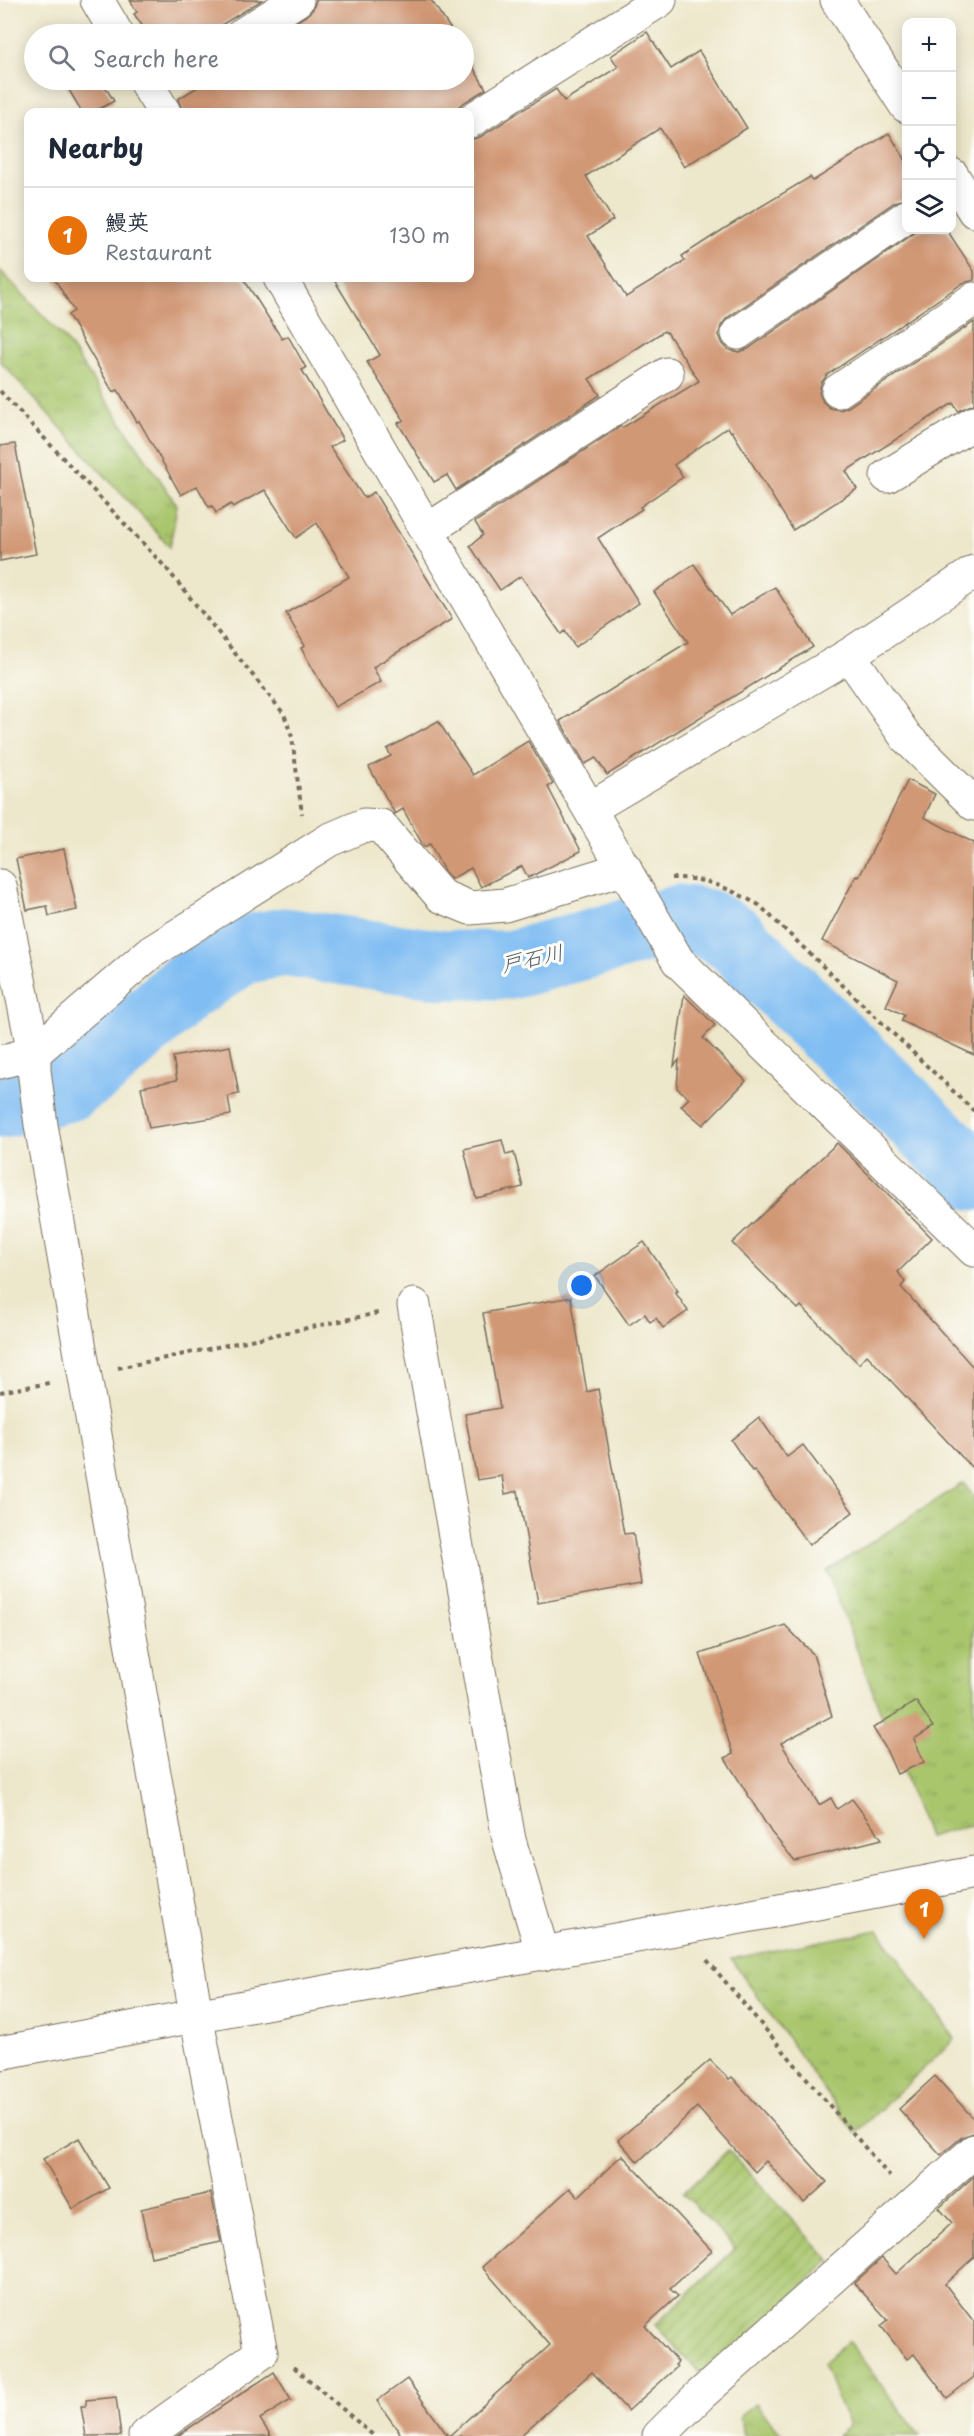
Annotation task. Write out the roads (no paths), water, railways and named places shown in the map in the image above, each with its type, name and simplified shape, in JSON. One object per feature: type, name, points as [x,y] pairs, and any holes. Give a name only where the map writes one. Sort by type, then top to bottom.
[{"type":"street","points":[[97,0],[111,24]]},
{"type":"street","points":[[259,24],[297,0]]},
{"type":"street","points":[[474,118],[660,0]]},
{"type":"street","points":[[837,0],[902,100]]},
{"type":"street","points":[[956,185],[974,211]]},
{"type":"street","points":[[738,333],[902,220]]},
{"type":"street","points":[[282,282],[591,808],[678,961],[974,1250]]},
{"type":"street","points":[[838,391],[974,299]]},
{"type":"street","points":[[428,530],[667,374]]},
{"type":"street","points":[[887,476],[974,423]]},
{"type":"street","points":[[591,808],[849,654],[974,572]]},
{"type":"street","points":[[849,654],[906,737],[974,804]]},
{"type":"street","points":[[0,1062],[34,1061],[150,954],[320,845],[364,825],[381,826],[441,896],[470,908],[505,905],[631,877]]},
{"type":"street","points":[[0,886],[34,1061],[41,1125],[196,2014],[261,2353],[146,2436]]},
{"type":"street","points":[[414,1305],[509,1840],[543,1954]]},
{"type":"street","points":[[0,2053],[196,2014],[543,1954],[974,1873]]},
{"type":"street","points":[[659,2436],[699,2396],[974,2151]]},
{"type":"waterway","name":"戸石川","points":[[0,1104],[68,1087],[100,1065],[182,990],[242,950],[284,942],[443,965],[511,965],[680,919],[705,923],[733,938],[974,1176]]},
{"type":"place","name":"鰻英","points":[[924,1939]]}]
